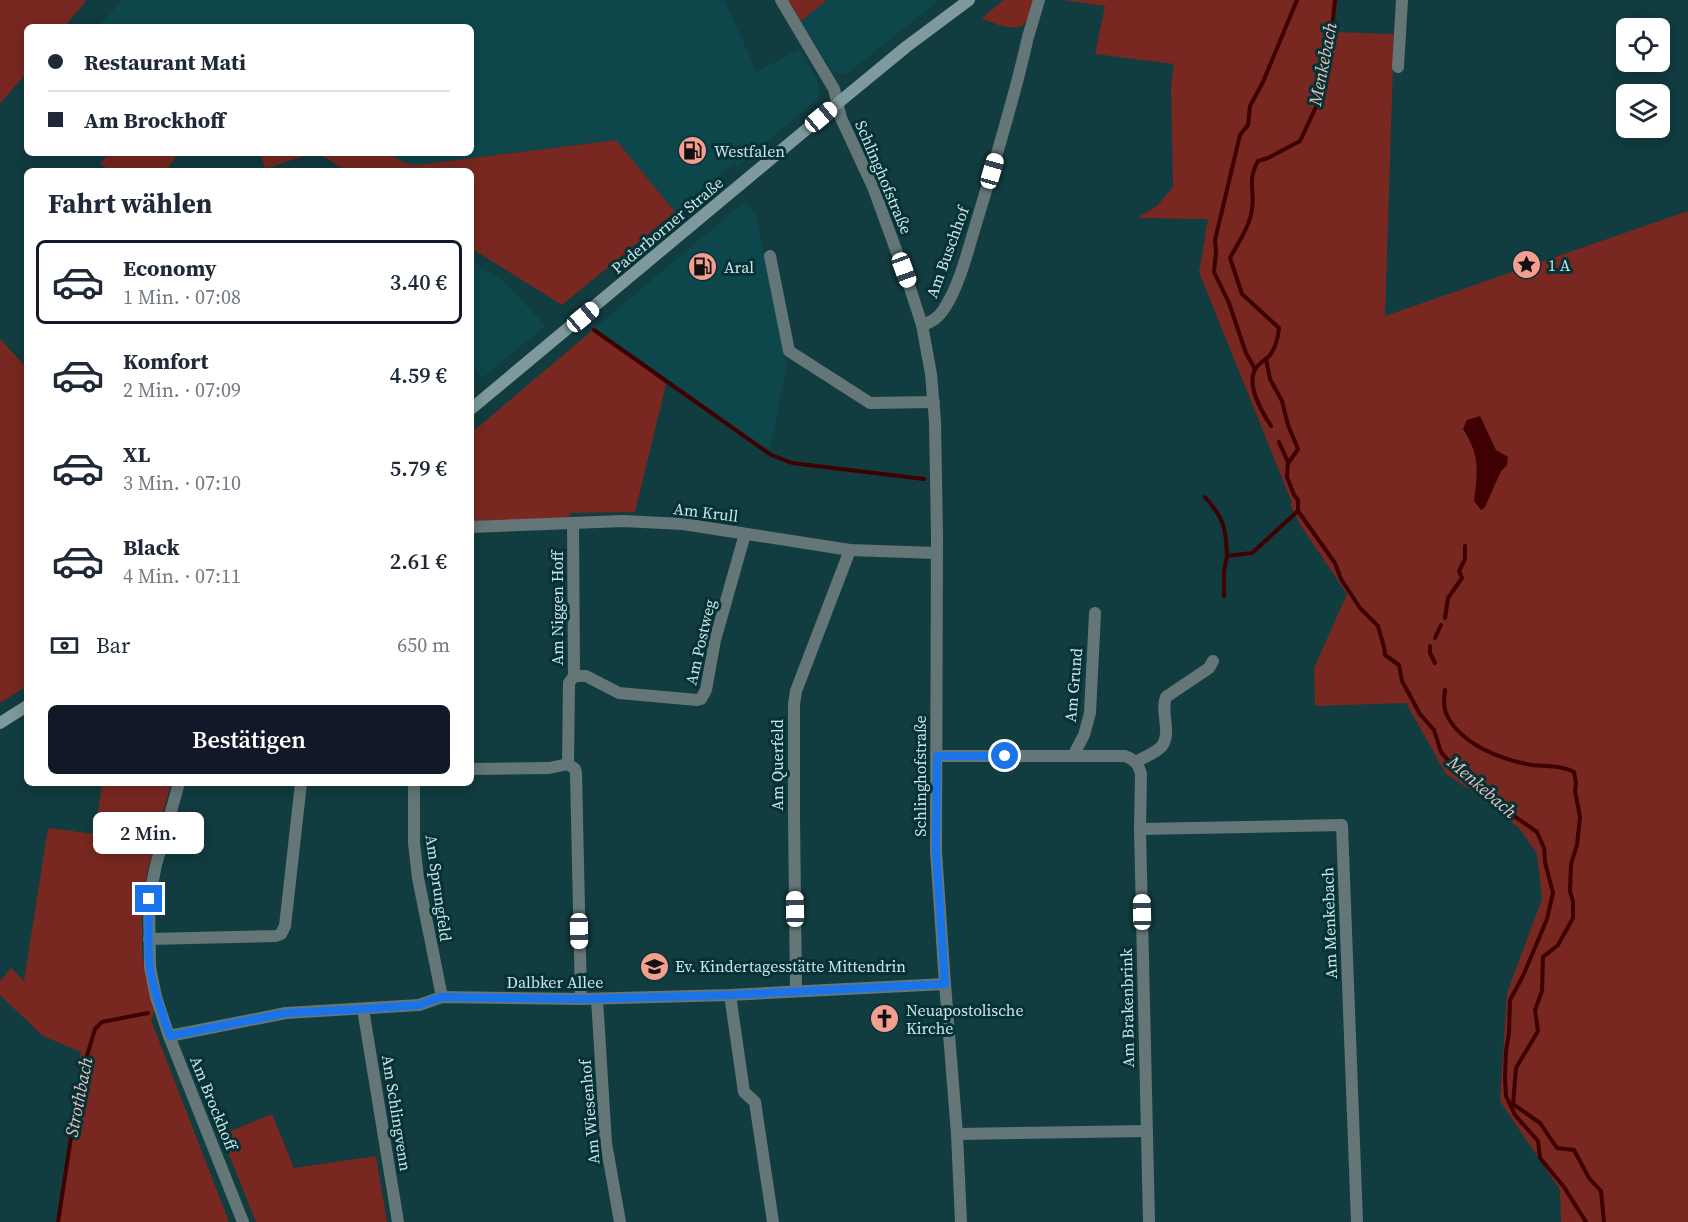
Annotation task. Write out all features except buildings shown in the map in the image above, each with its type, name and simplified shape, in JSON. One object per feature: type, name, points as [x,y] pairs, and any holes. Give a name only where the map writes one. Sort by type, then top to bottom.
[{"type":"main road","name":"Paderborner Straße","points":[[474,406],[906,47],[969,0]]},
{"type":"main road","points":[[0,723],[24,708]]},
{"type":"street","name":"Schlinghofstraße","points":[[782,0],[834,89],[845,128],[873,187],[897,252],[922,325],[928,350],[934,402],[936,850],[957,1134],[961,1222]]},
{"type":"street","name":"Am Buschhof","points":[[922,325],[936,319],[953,293],[992,171],[1039,0]]},
{"type":"street","points":[[1398,67],[1402,0]]},
{"type":"street","points":[[770,256],[789,351],[870,403],[934,402]]},
{"type":"street","name":"Am Krull","points":[[474,526],[623,521],[683,524],[850,550],[936,553]]},
{"type":"street","name":"Am Niggen Hoff","points":[[573,523],[574,676],[569,683],[568,764],[576,773],[581,999]]},
{"type":"street","name":"Am Postweg","points":[[574,676],[585,676],[619,693],[701,699],[706,690],[715,640],[745,534]]},
{"type":"street","name":"Am Querfeld","points":[[796,990],[794,704],[796,691],[850,550]]},
{"type":"street","name":"Am Grund","points":[[1073,756],[1084,735],[1090,713],[1095,613]]},
{"type":"street","points":[[937,756],[1125,756],[1136,762],[1162,746],[1166,737],[1163,704],[1166,697],[1209,668],[1213,661]]},
{"type":"street","name":"Am Brakenbrink","points":[[1136,762],[1141,774],[1140,829],[1149,1222]]},
{"type":"street","points":[[477,769],[549,768],[568,764]]},
{"type":"street","name":"Am Brockhoff","points":[[178,786],[149,899],[150,967],[156,997],[170,1036],[243,1222]]},
{"type":"street","points":[[148,939],[276,936],[281,934],[285,926],[302,786]]},
{"type":"street","name":"Am Sprungfeld","points":[[414,786],[414,843],[418,878],[441,997]]},
{"type":"street","name":"Am Menkebach","points":[[1140,829],[1342,825],[1358,1222]]},
{"type":"street","name":"Dalbker Allee","points":[[170,1036],[286,1013],[419,1005],[441,997],[597,999],[945,984]]},
{"type":"street","points":[[730,995],[744,1092],[755,1102],[773,1222]]},
{"type":"street","name":"Am Wiesenhof","points":[[597,999],[606,1143],[620,1222]]},
{"type":"street","name":"Am Schlingvenn","points":[[363,1009],[398,1222]]},
{"type":"street","points":[[957,1134],[1147,1131]]},
{"type":"shaded area","points":[[0,0],[87,0],[67,24],[24,24],[24,76],[0,104]]},
{"type":"shaded area","points":[[123,0],[724,0],[757,72],[799,49],[817,79],[820,90],[817,99],[737,167],[734,163],[675,212],[615,140],[416,165],[392,156],[474,156],[474,24],[100,24]]},
{"type":"shaded area","points":[[788,0],[827,0],[801,21]]},
{"type":"shaded area","points":[[827,0],[938,1],[852,70],[840,74],[829,66],[801,21]]},
{"type":"shaded area","points":[[1004,0],[1033,0],[1029,16],[1020,27],[1009,27],[982,18]]},
{"type":"shaded area","points":[[1063,0],[1337,0],[1333,32],[1394,34],[1385,316],[1688,211],[1688,1222],[1561,1222],[1560,1190],[1500,1101],[1507,993],[1542,899],[1537,854],[1519,828],[1477,794],[1446,774],[1406,703],[1315,706],[1314,668],[1347,594],[1301,526],[1290,504],[1292,503],[1199,272],[1208,219],[1137,218],[1157,206],[1173,187],[1171,86],[1174,64],[1095,54],[1105,6]]},
{"type":"shaded area","points":[[616,140],[675,212],[562,305],[474,250],[474,168],[342,168],[322,156],[393,156],[416,165]]},
{"type":"shaded area","points":[[107,156],[176,156],[168,168],[106,168],[100,163]]},
{"type":"shaded area","points":[[261,156],[304,156],[268,168],[265,168]]},
{"type":"shaded area","points":[[745,201],[756,215],[787,365],[770,450],[666,384],[595,328]]},
{"type":"shaded area","points":[[474,263],[503,281],[546,326],[482,378],[474,369]]},
{"type":"shaded area","points":[[595,328],[666,384],[635,512],[570,513],[568,519],[474,523],[474,430]]},
{"type":"shaded area","points":[[0,339],[24,365],[24,688],[0,703]]},
{"type":"shaded area","points":[[1480,416],[1496,450],[1508,457],[1507,465],[1501,471],[1485,507],[1481,510],[1474,501],[1477,472],[1475,455],[1463,429],[1467,420]]},
{"type":"shaded area","points":[[102,786],[170,786],[147,873],[142,913],[142,953],[154,1012],[151,1020],[229,1222],[59,1222],[81,1052],[43,1036],[0,995],[0,981],[11,968],[24,981],[48,828],[95,834]]},
{"type":"shaded area","points":[[272,1114],[294,1168],[376,1156],[387,1222],[256,1222],[221,1135]]},
{"type":"waterway","name":"Menkebach","points":[[1255,369],[1246,353],[1229,303],[1214,272],[1215,240],[1240,135],[1248,125],[1250,106],[1263,82],[1297,0]]},
{"type":"waterway","name":"Menkebach","points":[[1271,426],[1256,398],[1252,382],[1256,368],[1274,349],[1279,328],[1242,294],[1230,258],[1249,222],[1253,202],[1252,180],[1258,161],[1300,141],[1316,107],[1323,80],[1335,0]]},
{"type":"waterway","points":[[594,330],[771,455],[792,463],[924,479]]},
{"type":"waterway","name":"Menkebach","points":[[1266,359],[1270,379],[1282,401],[1288,425],[1298,449],[1289,462]]},
{"type":"waterway","name":"Menkebach","points":[[1279,442],[1288,462],[1287,477],[1298,500],[1298,511],[1335,563],[1341,579],[1360,608],[1378,626],[1385,655],[1399,665],[1402,681],[1420,714],[1434,730],[1441,752],[1457,771],[1478,783],[1494,802],[1537,832],[1544,848],[1553,893],[1547,919],[1523,976],[1510,1000],[1506,1051],[1506,1096],[1515,1115],[1538,1141],[1540,1158],[1564,1187],[1586,1222]]},
{"type":"waterway","points":[[1205,497],[1223,524],[1227,556],[1252,553],[1298,511]]},
{"type":"waterway","points":[[1445,618],[1448,598],[1462,578],[1459,571],[1465,559],[1465,546]]},
{"type":"waterway","points":[[1224,596],[1227,556]]},
{"type":"waterway","points":[[1435,638],[1441,625]]},
{"type":"waterway","points":[[1430,646],[1430,653],[1435,663]]},
{"type":"waterway","points":[[1445,690],[1446,713],[1452,724],[1471,742],[1508,759],[1532,765],[1564,768],[1574,772],[1580,817],[1577,845],[1571,864],[1570,891],[1573,918],[1558,945],[1543,957],[1542,991],[1535,1010],[1538,1031],[1516,1068],[1513,1104],[1540,1123],[1557,1148],[1574,1150],[1589,1178],[1601,1191],[1604,1222]]},
{"type":"waterway","name":"Strothbach","points":[[58,1222],[80,1079],[95,1029],[102,1022],[148,1013]]},
{"type":"place","name":"Westfalen","points":[[693,151]]},
{"type":"place","name":"1 A","points":[[1527,265]]},
{"type":"place","name":"Aral","points":[[703,267]]},
{"type":"place","name":"Ev. Kindertagesstätte Mittendrin","points":[[654,966]]},
{"type":"place","name":"Neuapostolische Kirche","points":[[885,1019]]},
{"type":"route","points":[[149,899],[150,967],[156,997],[170,1036],[286,1013],[419,1005],[441,997],[581,999],[730,995],[945,984],[936,850],[937,756],[1005,756]]}]
